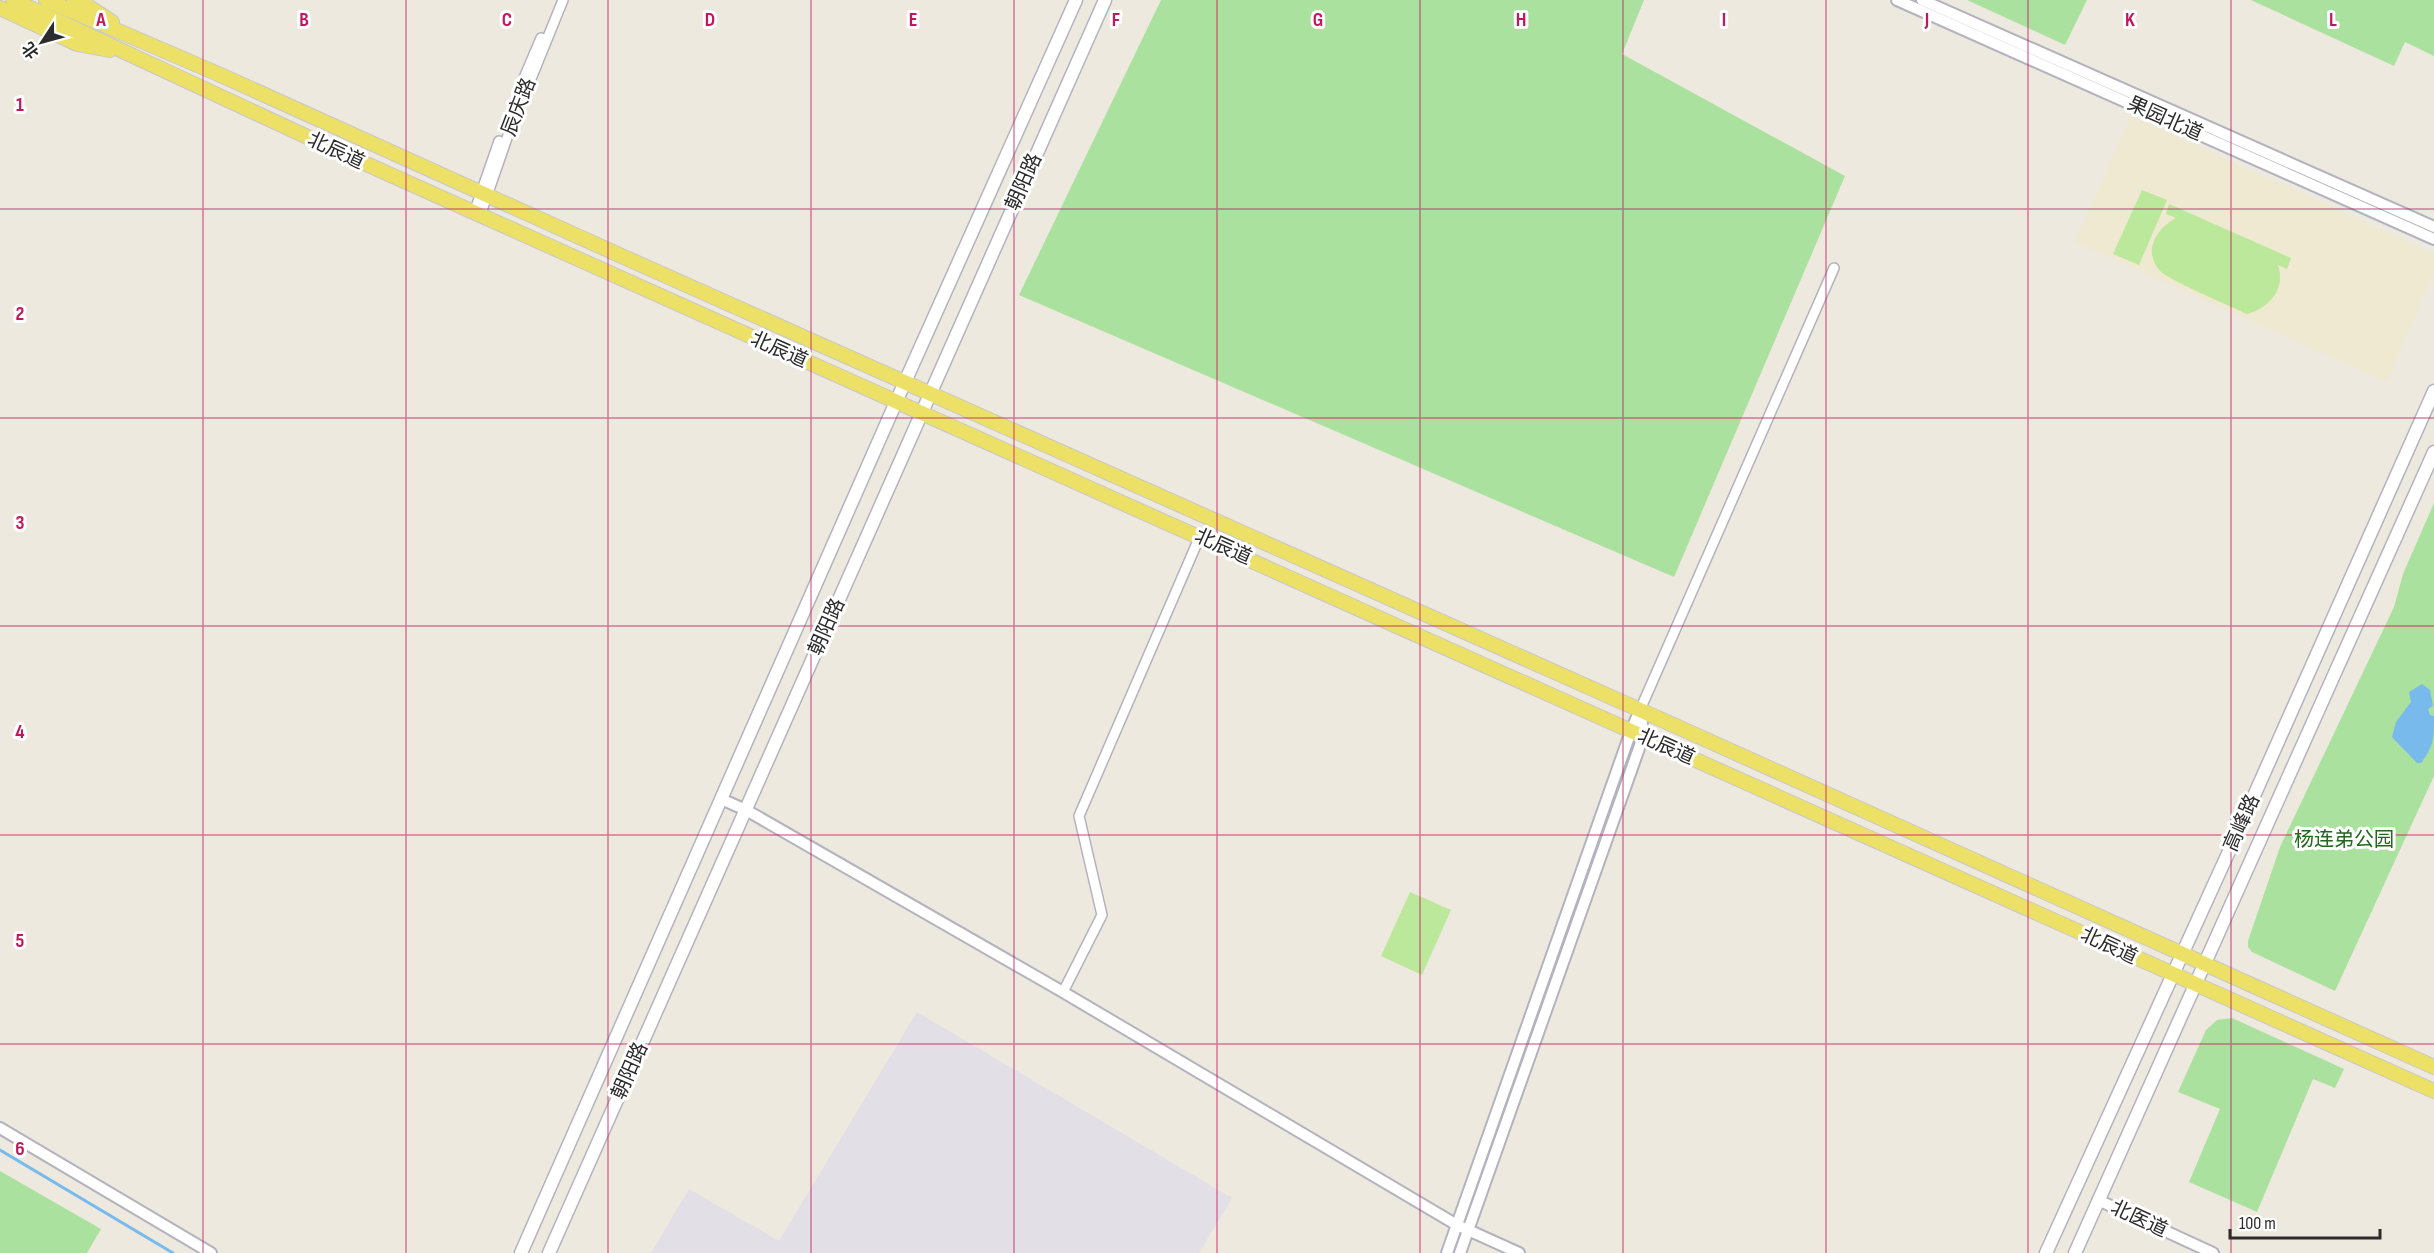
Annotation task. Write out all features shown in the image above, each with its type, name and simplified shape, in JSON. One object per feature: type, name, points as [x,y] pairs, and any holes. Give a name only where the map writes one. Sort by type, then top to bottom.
[{"type":"main road","name":"北辰道","points":[[13,0],[477,214],[1200,536],[2196,986],[2434,1091]]},
{"type":"main road","name":"北辰道","points":[[46,0],[905,381],[2434,1067]]},
{"type":"main road","points":[[74,0],[89,7],[136,39]]},
{"type":"main road","name":"朝阳路","points":[[521,1253],[905,381],[1076,0]]},
{"type":"main road","name":"朝阳路","points":[[549,1253],[1105,0]]},
{"type":"main road","points":[[0,8],[77,44],[129,54]]},
{"type":"main road","name":"高峰路","points":[[2046,1253],[2241,825],[2434,391]]},
{"type":"main road","name":"高峰路","points":[[2075,1253],[2434,452]]},
{"type":"street","name":"辰庆路","points":[[477,214],[530,62],[557,0]]},
{"type":"street","name":"辰庆路","points":[[484,193],[563,0]]},
{"type":"street","name":"果园北道","points":[[1897,0],[2434,239]]},
{"type":"street","name":"果园北道","points":[[1922,0],[2434,227]]},
{"type":"street","points":[[1460,1253],[1637,734],[1640,710],[1834,268]]},
{"type":"street","points":[[1063,992],[1102,915],[1079,816],[1200,536]]},
{"type":"street","points":[[1447,1253],[1637,734]]},
{"type":"street","points":[[721,798],[746,810],[1063,992],[1457,1225],[1519,1253]]},
{"type":"street","points":[[0,1128],[211,1253]]},
{"type":"street","name":"北医道","points":[[2098,1200],[2213,1253]]},
{"type":"shaded area","points":[[2131,116],[2434,254],[2434,273],[2387,382],[2075,242]]},
{"type":"shaded area","points":[[917,1012],[1232,1198],[1199,1253],[651,1253],[689,1189],[779,1241]]},
{"type":"green space","points":[[1161,0],[1644,0],[1622,54],[1845,176],[1674,577],[1019,295]]},
{"type":"green space","points":[[1967,0],[2087,0],[2065,45]]},
{"type":"green space","points":[[2251,0],[2434,0],[2434,56],[2405,42],[2394,66]]},
{"type":"green space","points":[[2142,190],[2167,200],[2139,265],[2113,254]]},
{"type":"green space","points":[[2169,204],[2291,258],[2287,269],[2278,265],[2280,282],[2269,302],[2247,314],[2160,271],[2152,256],[2152,248],[2158,234],[2176,218],[2166,214]]},
{"type":"green space","name":"杨连弟公园","points":[[2434,503],[2434,776],[2335,991],[2252,952],[2248,947],[2248,941],[2280,847],[2394,607],[2403,574]]},
{"type":"green space","points":[[1410,892],[1451,910],[1422,975],[1381,956]]},
{"type":"green space","points":[[2232,1018],[2344,1069],[2335,1088],[2313,1079],[2257,1212],[2189,1182],[2220,1109],[2178,1092],[2206,1030],[2217,1020]]},
{"type":"green space","points":[[0,1171],[101,1229],[87,1253],[0,1253]]},
{"type":"water","points":[[2422,684],[2430,690],[2433,706],[2428,709],[2430,715],[2434,716],[2434,730],[2429,752],[2421,763],[2417,763],[2392,737],[2396,722],[2411,702],[2409,692]]},
{"type":"waterway","points":[[0,1150],[173,1253]]}]
